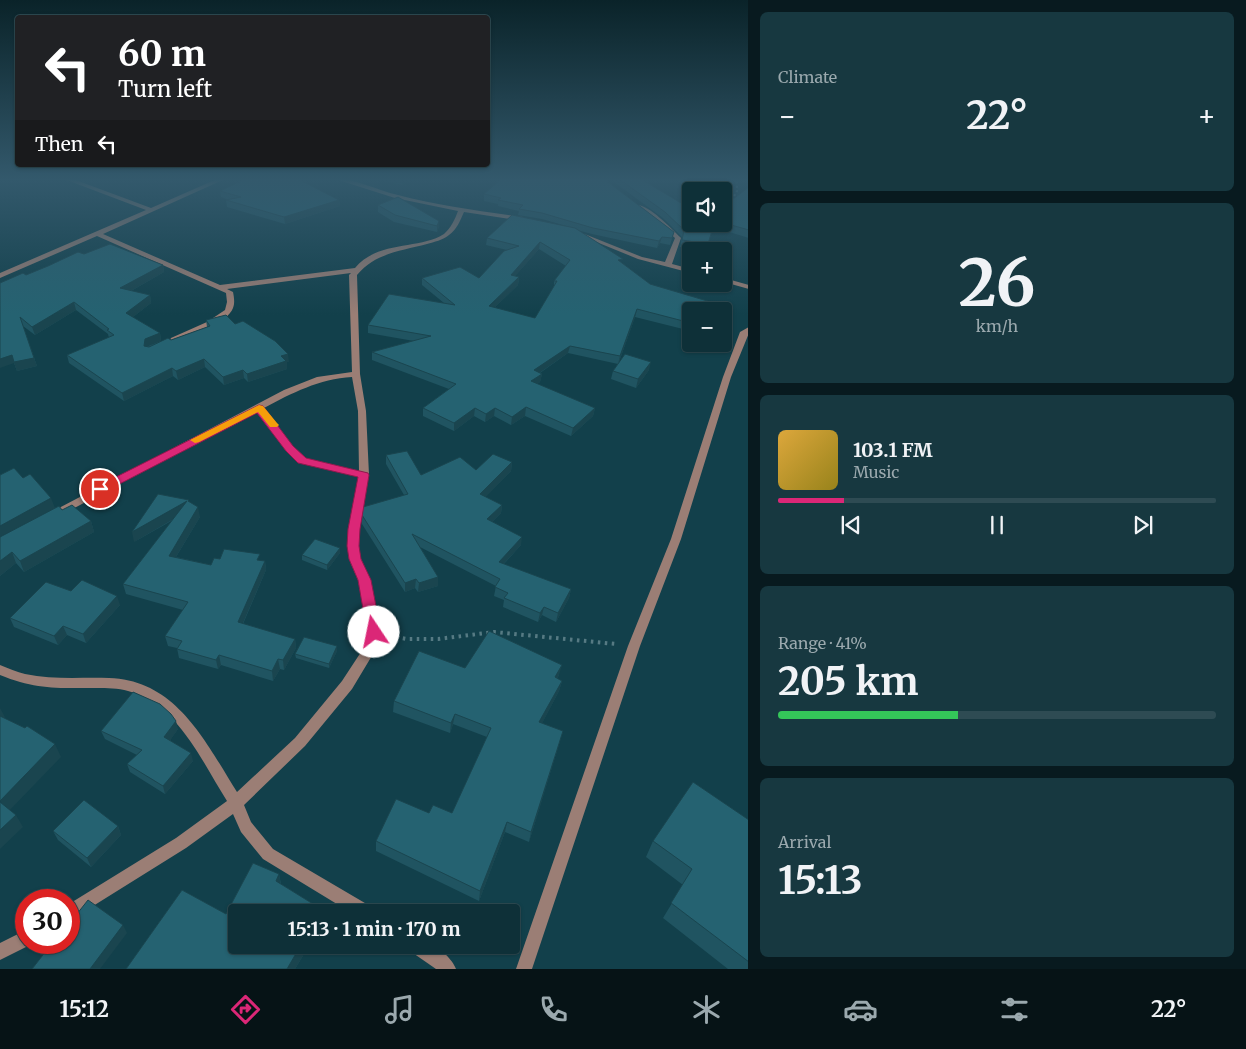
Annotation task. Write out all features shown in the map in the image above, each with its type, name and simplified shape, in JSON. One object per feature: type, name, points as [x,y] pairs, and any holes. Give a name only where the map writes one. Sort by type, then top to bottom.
[{"type":"street","points":[[0,276],[120,224]]},
{"type":"street","points":[[80,906],[181,843],[236,803],[300,742],[347,685],[366,654],[374,632],[364,580],[355,559],[353,546],[354,529],[364,475],[362,411],[356,374],[352,281],[356,270],[368,259],[446,235],[455,224]]},
{"type":"street","points":[[663,224],[678,238],[668,265]]},
{"type":"street","points":[[565,229],[640,258],[682,269]]},
{"type":"street","points":[[98,234],[229,292],[232,302],[227,311],[205,325],[166,344]]},
{"type":"street","points":[[222,288],[356,270]]},
{"type":"street","points":[[732,282],[748,287]]},
{"type":"street","points":[[524,969],[634,646],[676,539],[727,377],[744,332],[748,329]]},
{"type":"street","points":[[49,517],[315,379],[331,375],[356,374]]},
{"type":"street","points":[[259,408],[289,449],[302,460],[364,475]]},
{"type":"street","points":[[0,670],[22,679],[45,683],[111,682],[127,685],[146,692],[170,707],[190,728],[236,803],[246,827],[268,854],[351,904]]},
{"type":"street","points":[[0,952],[15,944]]},
{"type":"street","points":[[430,954],[448,969]]},
{"type":"path","points":[[374,632],[407,639],[438,639],[476,633],[502,632],[634,646]]},
{"type":"building","points":[[502,224],[557,224],[575,228],[623,259],[618,260],[650,284],[711,302],[682,302],[682,321],[637,309],[620,356],[570,346],[534,370],[542,374],[531,381],[595,408],[573,428],[526,407],[512,417],[495,408],[486,414],[475,408],[454,423],[423,408],[456,384],[372,352],[431,336],[368,325],[389,294],[455,305],[422,278],[460,267],[479,278],[504,251],[519,246],[487,238]],"holes":[[[540,242],[570,260],[554,281],[557,281],[535,318],[489,306],[519,277],[511,275]]]},
{"type":"building","points":[[580,224],[664,224],[674,232],[672,238],[662,237],[659,241]]},
{"type":"building","points":[[732,224],[748,224],[748,230],[732,225]]},
{"type":"building","points":[[684,232],[712,232],[709,242],[682,240]]},
{"type":"building","points":[[110,244],[163,265],[120,288],[150,295],[126,313],[160,333],[145,339],[144,346],[149,347],[168,338],[171,340],[210,326],[206,320],[226,315],[235,324],[243,321],[275,341],[288,354],[281,356],[286,361],[247,374],[243,370],[223,377],[204,359],[176,371],[172,368],[122,393],[67,355],[114,335],[74,302],[32,327],[20,317],[34,358],[14,362],[12,355],[0,359],[0,283],[23,273],[26,275],[78,252],[84,254]]},
{"type":"building","points":[[625,354],[651,362],[638,379],[613,371]]},
{"type":"building","points":[[407,451],[421,475],[460,457],[476,470],[493,454],[512,462],[480,494],[502,505],[487,519],[522,537],[499,562],[571,589],[558,613],[544,607],[540,613],[504,598],[508,593],[495,587],[500,579],[412,534],[438,577],[419,583],[416,579],[405,583],[362,515],[363,507],[408,494],[386,455]]},
{"type":"building","points":[[14,468],[23,478],[30,474],[51,498],[0,526],[0,475]]},
{"type":"building","points":[[158,494],[189,500],[198,507],[169,556],[211,565],[214,558],[220,559],[224,549],[260,554],[257,560],[265,561],[238,622],[295,639],[283,660],[278,659],[272,671],[219,655],[216,660],[177,649],[182,641],[165,636],[188,602],[123,584],[187,501],[132,532]]},
{"type":"building","points":[[72,505],[91,521],[20,561],[12,552],[0,561],[0,537],[59,506],[62,510]]},
{"type":"building","points":[[315,539],[340,548],[327,565],[302,555]]},
{"type":"building","points":[[82,580],[117,596],[83,634],[63,626],[54,636],[10,618],[46,582],[71,591]]},
{"type":"building","points":[[489,631],[562,665],[555,677],[562,681],[539,722],[563,731],[531,832],[507,822],[480,891],[376,841],[396,799],[429,813],[433,805],[452,813],[491,728],[455,714],[451,723],[394,701],[419,651],[465,668]]},
{"type":"building","points":[[304,637],[337,646],[329,664],[295,654]]},
{"type":"building","points":[[133,692],[160,704],[171,714],[176,721],[164,737],[191,753],[163,786],[127,764],[142,750],[101,731]]},
{"type":"building","points":[[0,716],[25,728],[27,726],[55,744],[0,801]]},
{"type":"building","points":[[693,782],[748,819],[748,961],[671,903],[692,869],[653,841]]},
{"type":"building","points":[[84,800],[118,826],[87,858],[53,831]]},
{"type":"building","points":[[0,802],[16,815],[0,830]]},
{"type":"building","points":[[253,863],[279,874],[276,881],[313,904],[231,904]]},
{"type":"building","points":[[182,890],[226,914],[228,910],[228,954],[296,954],[287,969],[126,969]]},
{"type":"building","points":[[88,900],[123,925],[90,969],[32,969],[44,954],[80,954],[80,910]]},
{"type":"slow traffic","points":[[195,440],[259,408],[273,425]]},
{"type":"route","points":[[100,489],[259,408],[274,425],[289,449],[302,460],[312,464],[364,475],[354,529],[353,546],[355,559],[364,580],[374,632]]}]
